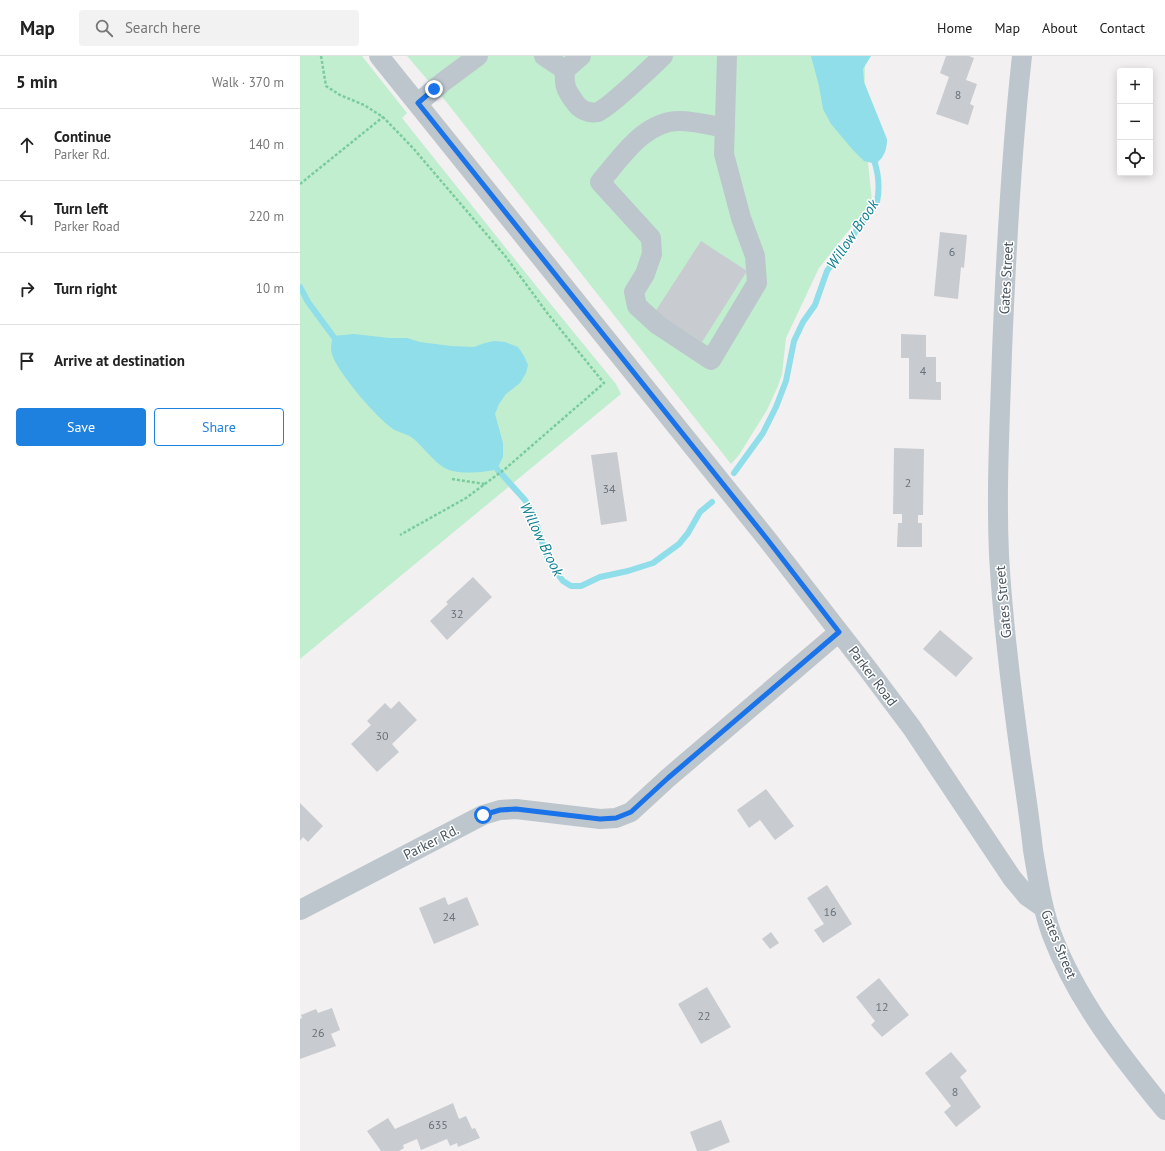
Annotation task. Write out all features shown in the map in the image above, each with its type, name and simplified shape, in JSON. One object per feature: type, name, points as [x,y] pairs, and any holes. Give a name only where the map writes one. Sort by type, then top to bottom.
[{"type":"street","name":"Parker Road","points":[[379,56],[767,539],[908,723],[1012,878],[1027,896],[1044,908]]},
{"type":"street","points":[[418,103],[478,56]]},
{"type":"street","points":[[544,56],[565,70]]},
{"type":"street","points":[[581,56],[565,70],[564,82],[569,95],[576,105],[588,112],[599,112],[663,56]]},
{"type":"street","points":[[725,128],[678,121],[656,126],[636,141],[600,182],[650,238],[652,254],[645,274],[634,292],[637,306],[658,325],[711,360],[757,283],[755,256],[742,218],[724,154],[725,128],[727,56]]},
{"type":"street","name":"Gates Street","points":[[1022,56],[1018,94],[1006,280],[998,461],[998,511],[1000,578],[1008,659],[1034,854],[1044,908],[1055,944],[1066,969],[1081,995],[1124,1058],[1165,1110]]},
{"type":"street","name":"Parker Rd.","points":[[300,910],[483,815],[500,810],[516,809],[600,819],[616,818],[631,812],[674,773],[839,632]]},
{"type":"path","points":[[321,56],[326,86],[340,95],[364,104],[384,117],[413,148],[489,238],[604,383],[505,469],[485,484],[461,501],[400,535]]},
{"type":"path","points":[[300,184],[384,117]]},
{"type":"path","points":[[452,479],[485,484]]},
{"type":"green space","points":[[300,56],[362,56],[407,113],[402,118],[616,384],[621,394],[300,659]]},
{"type":"green space","points":[[407,56],[865,56],[864,124],[872,201],[819,268],[786,338],[782,374],[778,386],[767,410],[739,455],[731,464],[444,99]]},
{"type":"water","points":[[811,56],[871,56],[863,69],[864,82],[887,139],[884,153],[876,164],[864,161],[831,124],[823,109]]},
{"type":"water","points":[[354,334],[389,338],[407,338],[420,342],[451,346],[474,347],[494,341],[505,342],[518,347],[528,365],[526,373],[520,383],[506,394],[499,404],[495,414],[503,443],[503,457],[497,469],[473,472],[449,470],[435,461],[413,438],[393,429],[378,416],[351,385],[337,365],[332,354],[331,346],[333,336]]},
{"type":"building","points":[[946,56],[969,56],[974,58],[966,80],[977,84],[970,104],[974,106],[968,125],[936,114],[949,77],[940,73]]},
{"type":"building","points":[[940,232],[967,235],[964,268],[961,267],[958,299],[934,296]]},
{"type":"building","points":[[701,241],[747,271],[702,342],[655,312]]},
{"type":"building","points":[[901,334],[926,335],[926,357],[936,357],[936,382],[941,382],[941,400],[909,399],[909,358],[901,358]]},
{"type":"building","points":[[894,448],[924,449],[923,515],[918,515],[918,523],[922,523],[922,547],[897,547],[898,523],[902,523],[902,514],[893,514]]},
{"type":"building","points":[[617,452],[627,521],[601,525],[591,455]]},
{"type":"building","points":[[473,577],[492,597],[447,640],[430,621],[448,604],[446,602]]},
{"type":"building","points":[[940,630],[973,658],[956,677],[923,649]]},
{"type":"building","points":[[399,701],[417,720],[392,744],[399,752],[377,772],[351,744],[371,725],[367,721],[385,703],[391,709]]},
{"type":"building","points":[[766,789],[794,826],[775,840],[760,820],[749,828],[737,810]]},
{"type":"building","points":[[300,803],[323,826],[308,842],[303,837],[300,841]]},
{"type":"building","points":[[827,885],[852,924],[823,943],[814,930],[824,924],[807,898]]},
{"type":"building","points":[[445,897],[448,905],[467,897],[479,925],[434,944],[419,908]]},
{"type":"building","points":[[771,932],[779,943],[770,949],[762,939]]},
{"type":"building","points":[[879,978],[909,1015],[882,1037],[871,1025],[875,1021],[856,997]]},
{"type":"building","points":[[707,987],[731,1027],[701,1044],[678,1004]]},
{"type":"building","points":[[332,1008],[340,1030],[331,1034],[336,1046],[300,1059],[301,1015],[316,1009],[318,1013]]},
{"type":"building","points":[[951,1052],[967,1071],[960,1077],[981,1107],[956,1127],[944,1112],[951,1106],[925,1073]]},
{"type":"building","points":[[453,1103],[459,1119],[466,1116],[472,1129],[475,1128],[480,1138],[458,1147],[457,1143],[450,1146],[447,1139],[421,1150],[417,1139],[403,1145],[404,1148],[399,1151],[381,1151],[367,1131],[388,1118],[395,1129]]},
{"type":"building","points":[[721,1120],[730,1142],[708,1151],[697,1151],[690,1132]]},
{"type":"waterway","name":"Willow Brook","points":[[734,473],[763,433],[776,407],[786,381],[794,341],[803,322],[815,305],[827,271],[877,202],[878,180],[873,157]]},
{"type":"waterway","name":"Willow Brook","points":[[300,287],[308,302],[333,336]]},
{"type":"waterway","name":"Willow Brook","points":[[497,469],[525,500],[534,515],[545,552],[553,568],[563,581],[571,586],[581,586],[600,577],[628,571],[653,563],[679,544],[688,533],[700,512],[712,502]]},
{"type":"route","points":[[434,89],[418,103],[767,539],[839,632],[668,778],[631,812],[616,818],[600,819],[516,809],[500,810],[483,815]]}]
